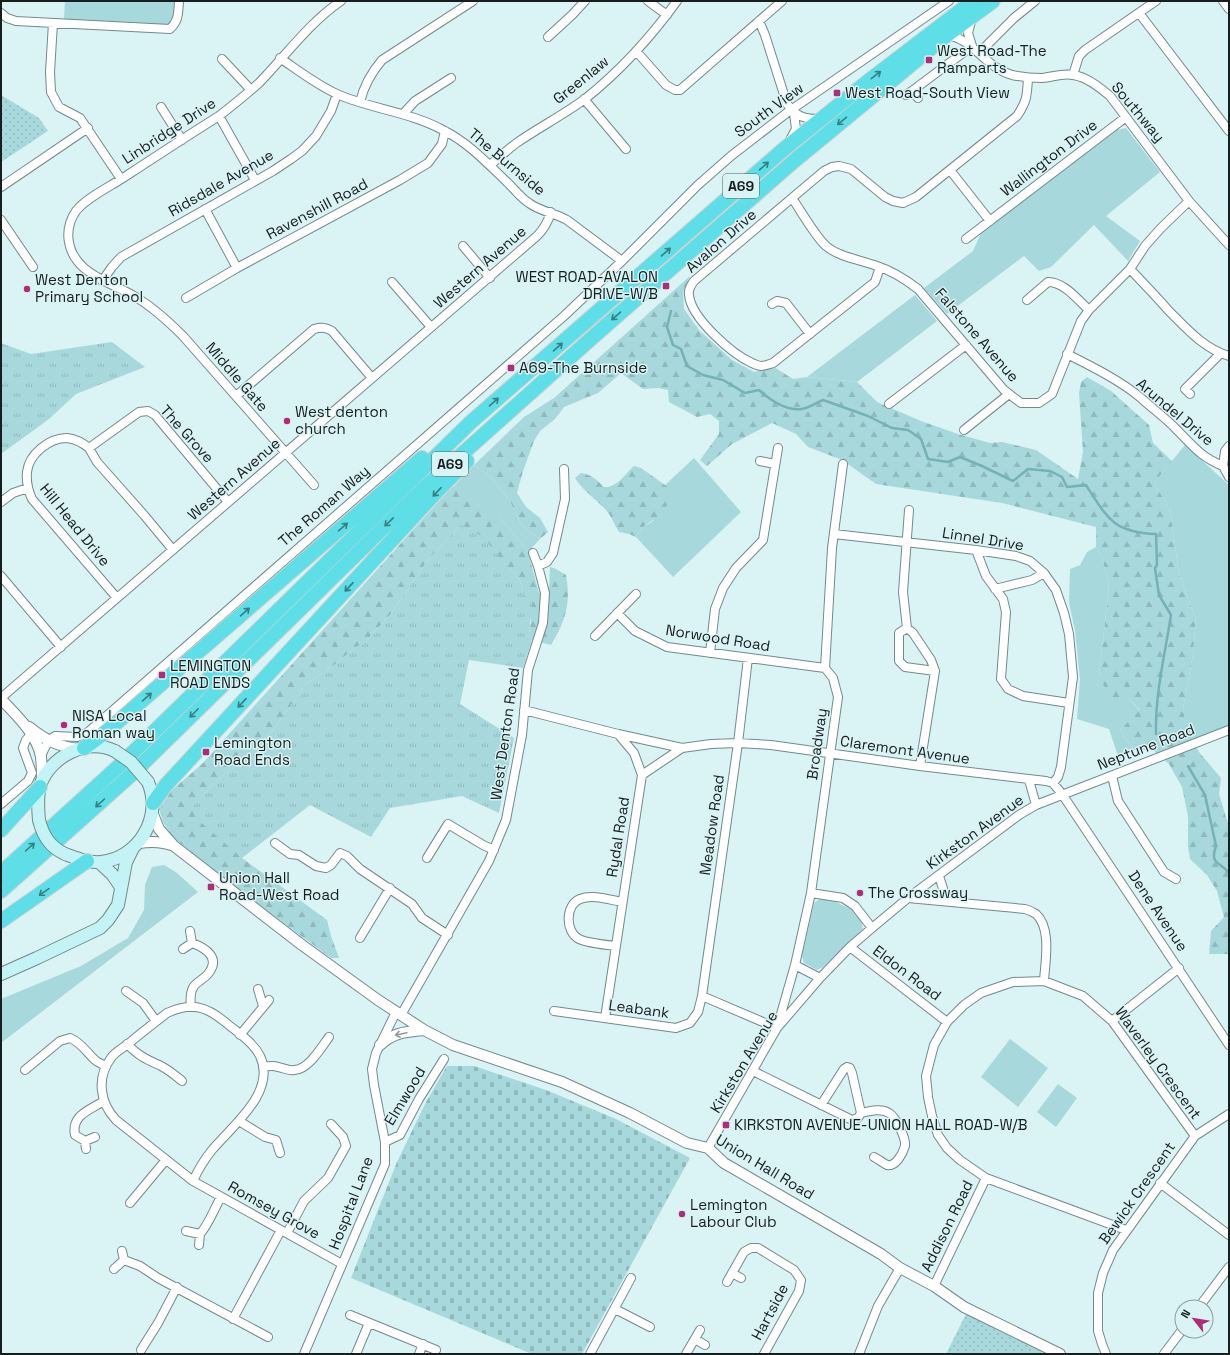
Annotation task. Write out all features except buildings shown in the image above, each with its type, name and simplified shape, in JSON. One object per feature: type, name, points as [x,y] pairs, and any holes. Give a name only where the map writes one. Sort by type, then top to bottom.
[{"type":"highway","name":"A69","points":[[1,873],[119,766],[471,422],[784,149],[870,79],[973,1]]},
{"type":"highway","name":"A69","points":[[1,891],[132,774],[424,488],[594,336],[806,151],[947,35],[993,1]]},
{"type":"highway","points":[[153,808],[166,785],[439,489],[594,336]]},
{"type":"highway","points":[[81,748],[107,731],[432,450],[471,422]]},
{"type":"highway","points":[[1,830],[41,785]]},
{"type":"highway","points":[[1,921],[93,862]]},
{"type":"main road","points":[[1,974],[100,928],[108,920],[118,905],[126,862],[148,828],[153,808],[152,794],[148,782],[131,762],[115,751],[106,747],[81,748],[60,758],[54,764],[41,785],[38,798],[39,820],[46,839],[55,848],[65,854],[93,862],[112,874],[121,887]]},
{"type":"main road","points":[[93,862],[118,858],[136,845]]},
{"type":"street","points":[[1,13],[7,18],[16,21],[170,29],[178,18],[179,1]]},
{"type":"street","name":"Linbridge Drive","points":[[111,285],[90,274],[75,258],[70,248],[68,238],[69,229],[76,212],[81,206],[121,179],[219,116],[251,90],[314,22],[341,1]]},
{"type":"street","points":[[360,102],[366,82],[372,71],[382,60],[473,1]]},
{"type":"street","points":[[548,37],[585,1]]},
{"type":"street","points":[[648,1],[667,15]]},
{"type":"street","name":"Greenlaw","points":[[490,165],[517,143],[584,99],[602,84],[636,51],[677,1]]},
{"type":"street","points":[[636,51],[666,85],[675,90],[680,90],[782,1]]},
{"type":"street","points":[[978,54],[1014,18],[1035,1]]},
{"type":"street","points":[[1073,75],[1079,56],[1084,50],[1156,1]]},
{"type":"street","points":[[1223,1],[1229,9]]},
{"type":"street","name":"South View","points":[[622,261],[725,160],[754,137],[946,2]]},
{"type":"street","points":[[1139,13],[1229,131]]},
{"type":"street","name":"Southway","points":[[973,16],[968,32],[972,46],[978,54],[1000,70],[1028,78],[1043,78],[1056,75],[1073,75],[1082,77],[1094,83],[1110,96],[1190,200],[1229,245]]},
{"type":"street","points":[[759,21],[765,35],[784,97],[792,111],[796,129],[784,149]]},
{"type":"street","points":[[53,23],[50,72],[51,92],[59,108],[80,118],[121,179]]},
{"type":"street","name":"Southway","points":[[947,35],[958,38],[972,46]]},
{"type":"street","points":[[918,98],[909,93],[972,46]]},
{"type":"street","name":"The Burnside","points":[[280,58],[308,78],[337,94],[424,121],[445,131],[473,150],[529,203],[567,220],[622,261]]},
{"type":"street","points":[[222,59],[251,90]]},
{"type":"street","points":[[403,114],[415,101],[451,78]]},
{"type":"street","points":[[792,198],[824,171],[832,167],[839,166],[851,169],[885,197],[893,201],[903,203],[916,196],[1017,116],[1024,105],[1027,94],[1028,78]]},
{"type":"street","name":"Ridsdale Avenue","points":[[102,281],[112,266],[121,257],[273,171],[302,151],[316,136],[323,125],[337,94]]},
{"type":"street","points":[[584,99],[626,149]]},
{"type":"street","points":[[161,107],[182,140]]},
{"type":"street","points":[[792,111],[807,119],[821,119]]},
{"type":"street","points":[[219,116],[255,180]]},
{"type":"street","name":"Wallington Drive","points":[[966,239],[1126,117]]},
{"type":"street","points":[[1,187],[88,128]]},
{"type":"street","name":"Ravenshill Road","points":[[186,298],[237,268],[400,180],[428,162],[442,144],[445,131]]},
{"type":"street","points":[[950,170],[990,221]]},
{"type":"street","name":"Falstone Avenue","points":[[792,198],[826,246],[835,252],[880,267],[901,276],[918,289],[1004,390],[1021,403],[1039,403],[1052,394],[1081,321],[1089,310],[1130,269],[1145,246],[1161,228],[1190,200]]},
{"type":"street","name":"Avalon Drive","points":[[792,198],[694,281],[689,291],[691,305],[702,321],[726,347],[742,358],[760,366],[773,363],[875,282],[880,267]]},
{"type":"street","points":[[205,209],[237,268]]},
{"type":"street","name":"Western Avenue","points":[[1,699],[172,550],[490,278],[544,229],[551,212]]},
{"type":"street","points":[[1,220],[33,267]]},
{"type":"street","points":[[463,246],[490,278]]},
{"type":"street","name":"The Roman Way","points":[[49,740],[55,736],[78,737],[87,734],[564,316],[622,261]]},
{"type":"street","points":[[1130,269],[1184,326],[1204,344],[1220,354],[1229,356]]},
{"type":"street","points":[[392,282],[431,328]]},
{"type":"street","points":[[1027,300],[1048,282],[1056,282],[1089,310]]},
{"type":"street","name":"Middle Gate","points":[[111,285],[133,295],[153,308],[183,336],[314,485]]},
{"type":"street","points":[[772,304],[777,301],[786,304],[810,334]]},
{"type":"street","points":[[236,396],[314,329],[321,327],[332,331],[372,378]]},
{"type":"street","points":[[889,404],[966,345]]},
{"type":"street","name":"Arundel Drive","points":[[1067,354],[1097,370],[1139,397],[1177,430],[1196,450],[1223,466]]},
{"type":"street","points":[[1190,394],[1185,389],[1220,354]]},
{"type":"street","points":[[964,430],[1009,394]]},
{"type":"street","name":"The Grove","points":[[89,448],[139,412],[148,411],[155,415],[228,502]]},
{"type":"street","name":"Hill Head Drive","points":[[89,448],[78,441],[66,438],[53,441],[41,448],[32,457],[27,470],[28,488],[32,499],[117,598]]},
{"type":"street","points":[[1229,446],[1225,451],[1223,466],[1229,477]]},
{"type":"street","points":[[89,448],[97,462],[144,515],[172,550]]},
{"type":"street","points":[[710,653],[715,609],[723,588],[736,568],[763,540],[778,448]]},
{"type":"street","points":[[760,461],[775,464]]},
{"type":"street","points":[[825,668],[834,534],[843,464]]},
{"type":"street","points":[[538,566],[547,562],[553,553],[565,498],[564,469]]},
{"type":"street","points":[[1,502],[13,494],[28,488]]},
{"type":"street","points":[[909,510],[903,592],[907,628],[930,660],[935,671],[920,766]]},
{"type":"street","name":"Linnel Drive","points":[[834,534],[1016,556],[1030,561],[1044,573],[1056,590],[1064,613],[1069,634],[1073,677],[1061,767],[1058,776],[1052,784]]},
{"type":"street","points":[[976,550],[986,576],[1003,599],[1006,612],[1002,679],[1008,689],[1023,696],[1069,703]]},
{"type":"street","name":"West Denton Road","points":[[398,1013],[448,935],[489,861],[506,820],[522,735],[528,670],[543,623],[545,593],[533,553]]},
{"type":"street","points":[[995,588],[1032,580],[1044,573]]},
{"type":"street","points":[[1,576],[61,647]]},
{"type":"street","points":[[595,636],[636,594]]},
{"type":"street","name":"Norwood Road","points":[[617,613],[635,631],[667,647],[825,668]]},
{"type":"street","points":[[907,628],[899,634],[899,661],[905,667],[935,671]]},
{"type":"street","name":"Meadow Road","points":[[702,996],[738,743],[748,658]]},
{"type":"street","name":"Broadway","points":[[777,1028],[795,965],[811,893],[838,697],[833,678],[825,668]]},
{"type":"street","points":[[1,699],[33,733],[60,746],[81,748]]},
{"type":"street","name":"Claremont Avenue","points":[[524,710],[618,734],[682,748],[710,744],[738,743],[771,745],[920,766],[1046,781],[1052,784]]},
{"type":"street","name":"Neptune Road","points":[[1073,790],[1229,730]]},
{"type":"street","points":[[33,733],[41,756],[41,785]]},
{"type":"street","points":[[1,804],[31,777],[32,773],[23,748],[26,740],[33,733]]},
{"type":"street","points":[[618,734],[634,754],[642,775],[682,748]]},
{"type":"street","points":[[41,756],[49,740]]},
{"type":"street","name":"Rydal Road","points":[[605,1018],[642,775]]},
{"type":"street","points":[[1112,776],[1118,801],[1164,872],[1176,879]]},
{"type":"street","points":[[1029,780],[1036,805]]},
{"type":"street","name":"Dene Avenue","points":[[1052,784],[1062,794],[1229,1045]]},
{"type":"street","name":"Kirkston Avenue","points":[[708,1148],[777,1028],[820,978],[850,948],[908,898],[1019,814],[1036,805],[1073,790]]},
{"type":"street","points":[[153,808],[160,829],[174,846]]},
{"type":"street","points":[[427,858],[448,824],[494,850]]},
{"type":"street","points":[[136,845],[155,841],[174,846]]},
{"type":"street","points":[[275,843],[290,854],[299,855],[316,866],[326,868],[331,865],[340,853],[347,856],[360,869],[412,904],[422,918],[448,935]]},
{"type":"street","name":"Union Hall Road","points":[[174,846],[302,946],[378,1000],[424,1030],[453,1045],[562,1082],[630,1113],[687,1143],[708,1148],[724,1163],[881,1254],[900,1268],[934,1286],[964,1307],[1060,1354]]},
{"type":"street","points":[[939,876],[947,902]]},
{"type":"street","points":[[360,938],[390,888]]},
{"type":"street","points":[[811,893],[843,898],[855,906],[872,928]]},
{"type":"street","points":[[616,946],[580,940],[571,933],[568,924],[571,907],[578,899],[589,896],[622,902]]},
{"type":"street","points":[[908,898],[1025,909],[1036,914],[1042,922],[1046,938],[1044,981]]},
{"type":"street","points":[[190,931],[192,943]]},
{"type":"street","points":[[183,949],[192,943]]},
{"type":"street","points":[[191,1007],[192,991],[198,981],[209,973],[213,964],[213,959],[210,953],[192,943]]},
{"type":"street","name":"Eldon Road","points":[[850,948],[947,1022]]},
{"type":"street","points":[[795,965],[820,978]]},
{"type":"street","points":[[1112,1021],[1179,968]]},
{"type":"street","name":"Waverley Crescent","points":[[1126,1230],[986,1178],[960,1160],[947,1148],[938,1136],[932,1116],[926,1076],[934,1045],[947,1022],[964,1005],[981,993],[1013,982],[1031,980],[1044,981],[1083,996],[1112,1021],[1194,1136]]},
{"type":"street","points":[[240,1035],[266,1003],[258,989]]},
{"type":"street","points":[[126,991],[142,1004],[156,1021]]},
{"type":"street","points":[[702,996],[777,1028]]},
{"type":"street","name":"Leabank","points":[[554,1011],[676,1028],[690,1023],[698,1012],[702,996]]},
{"type":"street","name":"Romsey Grove","points":[[193,1181],[211,1151],[239,1121],[256,1098],[264,1079],[263,1066],[254,1047],[214,1013],[206,1009],[191,1007],[176,1008],[167,1013],[112,1057],[103,1074],[102,1087],[104,1101],[110,1113],[116,1120],[193,1181],[342,1264]]},
{"type":"street","name":"Hospital Lane","points":[[304,1354],[385,1164],[385,1142],[372,1069],[376,1052],[398,1013]]},
{"type":"street","points":[[380,1044],[387,1038],[399,1033],[424,1030]]},
{"type":"street","points":[[263,1066],[275,1066],[294,1070],[302,1069],[308,1064],[329,1037]]},
{"type":"street","points":[[26,1070],[60,1041],[70,1038],[84,1047],[95,1060],[106,1066]]},
{"type":"street","points":[[127,1044],[140,1056],[151,1063],[162,1066],[182,1081]]},
{"type":"street","name":"Elmwood","points":[[385,1142],[400,1135],[419,1099],[444,1059]]},
{"type":"street","points":[[753,1071],[821,1105],[852,1120],[858,1118],[861,1112],[850,1068],[847,1067],[844,1069],[821,1105]]},
{"type":"street","points":[[85,1141],[75,1135],[74,1124],[77,1118],[104,1101]]},
{"type":"street","points":[[861,1112],[879,1110],[889,1113],[896,1120],[904,1142],[904,1147],[897,1162],[894,1164],[887,1164],[874,1157]]},
{"type":"street","name":"Bewick Crescent","points":[[1106,1354],[1098,1331],[1098,1293],[1103,1273],[1112,1250],[1194,1136],[1229,1114]]},
{"type":"street","points":[[239,1121],[265,1137],[276,1140],[280,1153]]},
{"type":"street","points":[[233,1319],[304,1200],[328,1178],[346,1146],[343,1137],[331,1124]]},
{"type":"street","points":[[85,1141],[95,1137]]},
{"type":"street","points":[[85,1141],[86,1149]]},
{"type":"street","points":[[130,1203],[165,1160]]},
{"type":"street","name":"Addison Road","points":[[934,1286],[986,1178]]},
{"type":"street","points":[[1160,1183],[1229,1235]]},
{"type":"street","points":[[199,1245],[200,1234],[206,1228],[221,1197]]},
{"type":"street","points":[[186,1232],[200,1234]]},
{"type":"street","name":"Hartside","points":[[727,1282],[744,1252],[751,1248],[758,1248],[794,1270],[801,1280],[799,1291],[766,1353]]},
{"type":"street","points":[[122,1251],[124,1260]]},
{"type":"street","points":[[124,1260],[140,1266],[158,1278],[268,1338]]},
{"type":"street","points":[[114,1269],[124,1260]]},
{"type":"street","points":[[1205,1299],[1229,1267]]},
{"type":"street","points":[[859,1354],[878,1306],[900,1268]]},
{"type":"street","points":[[732,1273],[741,1278]]},
{"type":"street","points":[[590,1354],[631,1278]]},
{"type":"street","points":[[141,1350],[158,1323],[177,1287]]},
{"type":"street","points":[[615,1309],[650,1327]]},
{"type":"street","points":[[350,1315],[436,1350]]},
{"type":"street","points":[[356,1354],[369,1322]]},
{"type":"street","points":[[686,1354],[700,1330]]},
{"type":"street","points":[[695,1339],[706,1345]]},
{"type":"street","points":[[1164,1354],[1175,1339]]},
{"type":"street","points":[[419,1354],[423,1344]]},
{"type":"green space","points":[[65,1],[176,1],[176,16],[168,26],[64,19]]},
{"type":"green space","points":[[1,95],[39,118],[48,131],[1,162]]},
{"type":"green space","points":[[1126,128],[1160,172],[1106,216],[1140,241],[1128,261],[1094,225],[1051,267],[1039,271],[1024,256],[947,314],[924,288],[973,251],[981,233],[1116,130]]},
{"type":"green space","points":[[690,276],[683,292],[684,309],[699,330],[732,360],[754,372],[774,367],[793,379],[807,377],[857,382],[877,402],[921,421],[958,434],[990,443],[1002,442],[1036,450],[1078,479],[1083,452],[1079,393],[1081,382],[1087,377],[1111,391],[1149,425],[1153,443],[1172,461],[1154,483],[1170,509],[1179,574],[1196,620],[1193,654],[1183,709],[1186,725],[1199,752],[1221,778],[1219,794],[1229,827],[1229,954],[1209,954],[1211,931],[1224,917],[1217,891],[1207,875],[1190,859],[1188,847],[1188,816],[1182,787],[1169,764],[1153,750],[1134,750],[1120,730],[1140,710],[1128,698],[1112,701],[1099,677],[1109,585],[1102,558],[1096,547],[1096,527],[1002,503],[876,484],[842,460],[808,447],[796,434],[772,423],[732,444],[707,466],[700,460],[719,434],[719,421],[710,414],[697,417],[669,402],[668,390],[658,388],[643,389],[621,373],[598,393],[564,407],[555,419],[540,431],[534,441],[517,493],[526,507],[540,518],[548,532],[540,539],[521,524],[510,501],[491,477],[474,465],[524,417],[554,398]]},
{"type":"green space","points":[[915,295],[937,321],[857,382],[807,377]]},
{"type":"green space","points":[[112,342],[145,367],[76,394],[49,419],[1,454],[1,343],[31,354]]},
{"type":"green space","points":[[1185,445],[1229,485],[1229,726],[1193,740],[1186,726],[1183,709],[1193,654],[1196,620],[1179,574],[1170,509],[1154,483]]},
{"type":"green space","points":[[694,458],[741,512],[673,577],[636,537],[643,527],[653,521],[668,487],[665,485]]},
{"type":"green space","points":[[474,465],[491,477],[510,501],[521,524],[540,539],[528,552],[503,521],[454,486]]},
{"type":"green space","points":[[634,466],[641,468],[668,487],[672,493],[671,499],[660,515],[643,527],[636,537],[619,532],[606,510],[582,487],[575,478],[581,473],[585,474],[594,478],[604,487],[609,487],[617,483]]},
{"type":"green space","points":[[454,486],[462,489],[503,521],[528,552],[539,593],[549,589],[550,567],[566,575],[568,594],[566,611],[564,619],[551,645],[532,640],[529,636],[531,620],[520,580],[503,562],[460,525],[428,560],[390,615],[364,643],[356,647],[333,666],[306,684],[274,729],[249,755],[219,779],[192,806],[242,858],[327,920],[339,958],[331,958],[223,878],[173,837],[163,822],[159,809],[172,790],[202,764]]},
{"type":"green space","points":[[460,525],[472,529],[486,540],[503,562],[520,580],[524,598],[532,601],[529,636],[532,640],[523,668],[469,660],[460,704],[514,738],[499,813],[462,796],[390,808],[371,837],[310,805],[242,858],[198,820],[192,806],[219,779],[249,755],[274,729],[306,684],[333,666],[356,647],[364,643],[390,615],[428,560]]},
{"type":"green space","points":[[1096,547],[1102,558],[1109,585],[1099,677],[1128,698],[1140,711],[1120,730],[1134,750],[1119,759],[1109,729],[1077,719],[1080,679],[1075,630],[1069,603],[1070,569],[1080,565],[1087,552]]},
{"type":"green space","points":[[164,865],[177,873],[198,892],[1,1043],[1,999],[81,966],[128,938],[144,910],[145,885],[152,867]]},
{"type":"green space","points":[[821,898],[837,903],[854,911],[861,919],[863,929],[823,967],[817,970],[804,963],[802,956],[814,903]]},
{"type":"green space","points":[[1010,1039],[1048,1068],[1018,1107],[981,1077]]},
{"type":"green space","points":[[447,1066],[474,1066],[546,1090],[616,1119],[690,1158],[582,1354],[532,1354],[351,1278],[397,1162],[426,1102]]},
{"type":"green space","points":[[1058,1084],[1077,1098],[1056,1127],[1037,1112]]},
{"type":"green space","points":[[966,1314],[1037,1349],[1046,1354],[946,1354]]},
{"type":"waterway","points":[[671,311],[667,327],[673,345],[681,349],[687,366],[703,375],[723,380],[745,393],[759,390],[773,401],[784,407],[802,409],[810,407],[823,400],[868,416],[892,428],[908,430],[921,439],[928,459],[948,462],[960,457],[1013,481],[1028,469],[1050,471],[1062,477],[1067,487],[1086,485],[1106,515],[1121,527],[1142,533],[1156,534],[1157,565],[1155,568],[1159,595],[1171,615],[1157,704],[1156,734]]},
{"type":"waterway","points":[[1188,766],[1205,795],[1216,846],[1214,852],[1215,860],[1229,873]]},
{"type":"place","name":"West Road-The Ramparts","points":[[929,60]]},
{"type":"place","name":"West Road-South View","points":[[837,93]]},
{"type":"place","name":"WEST ROAD-AVALON DRIVE-W/B","points":[[666,286]]},
{"type":"place","name":"West Denton Primary School","points":[[27,289]]},
{"type":"place","name":"A69-The Burnside","points":[[511,368]]},
{"type":"place","name":"West denton church","points":[[287,421]]},
{"type":"place","name":"LEMINGTON ROAD ENDS","points":[[162,675]]},
{"type":"place","name":"NISA Local Roman way","points":[[64,725]]},
{"type":"place","name":"Lemington Road Ends","points":[[206,752]]},
{"type":"place","name":"Union Hall Road-West Road","points":[[211,887]]},
{"type":"place","name":"The Crossway","points":[[860,893]]},
{"type":"place","name":"KIRKSTON AVENUE-UNION HALL ROAD-W/B","points":[[726,1125]]},
{"type":"place","name":"Lemington Labour Club","points":[[682,1214]]}]
